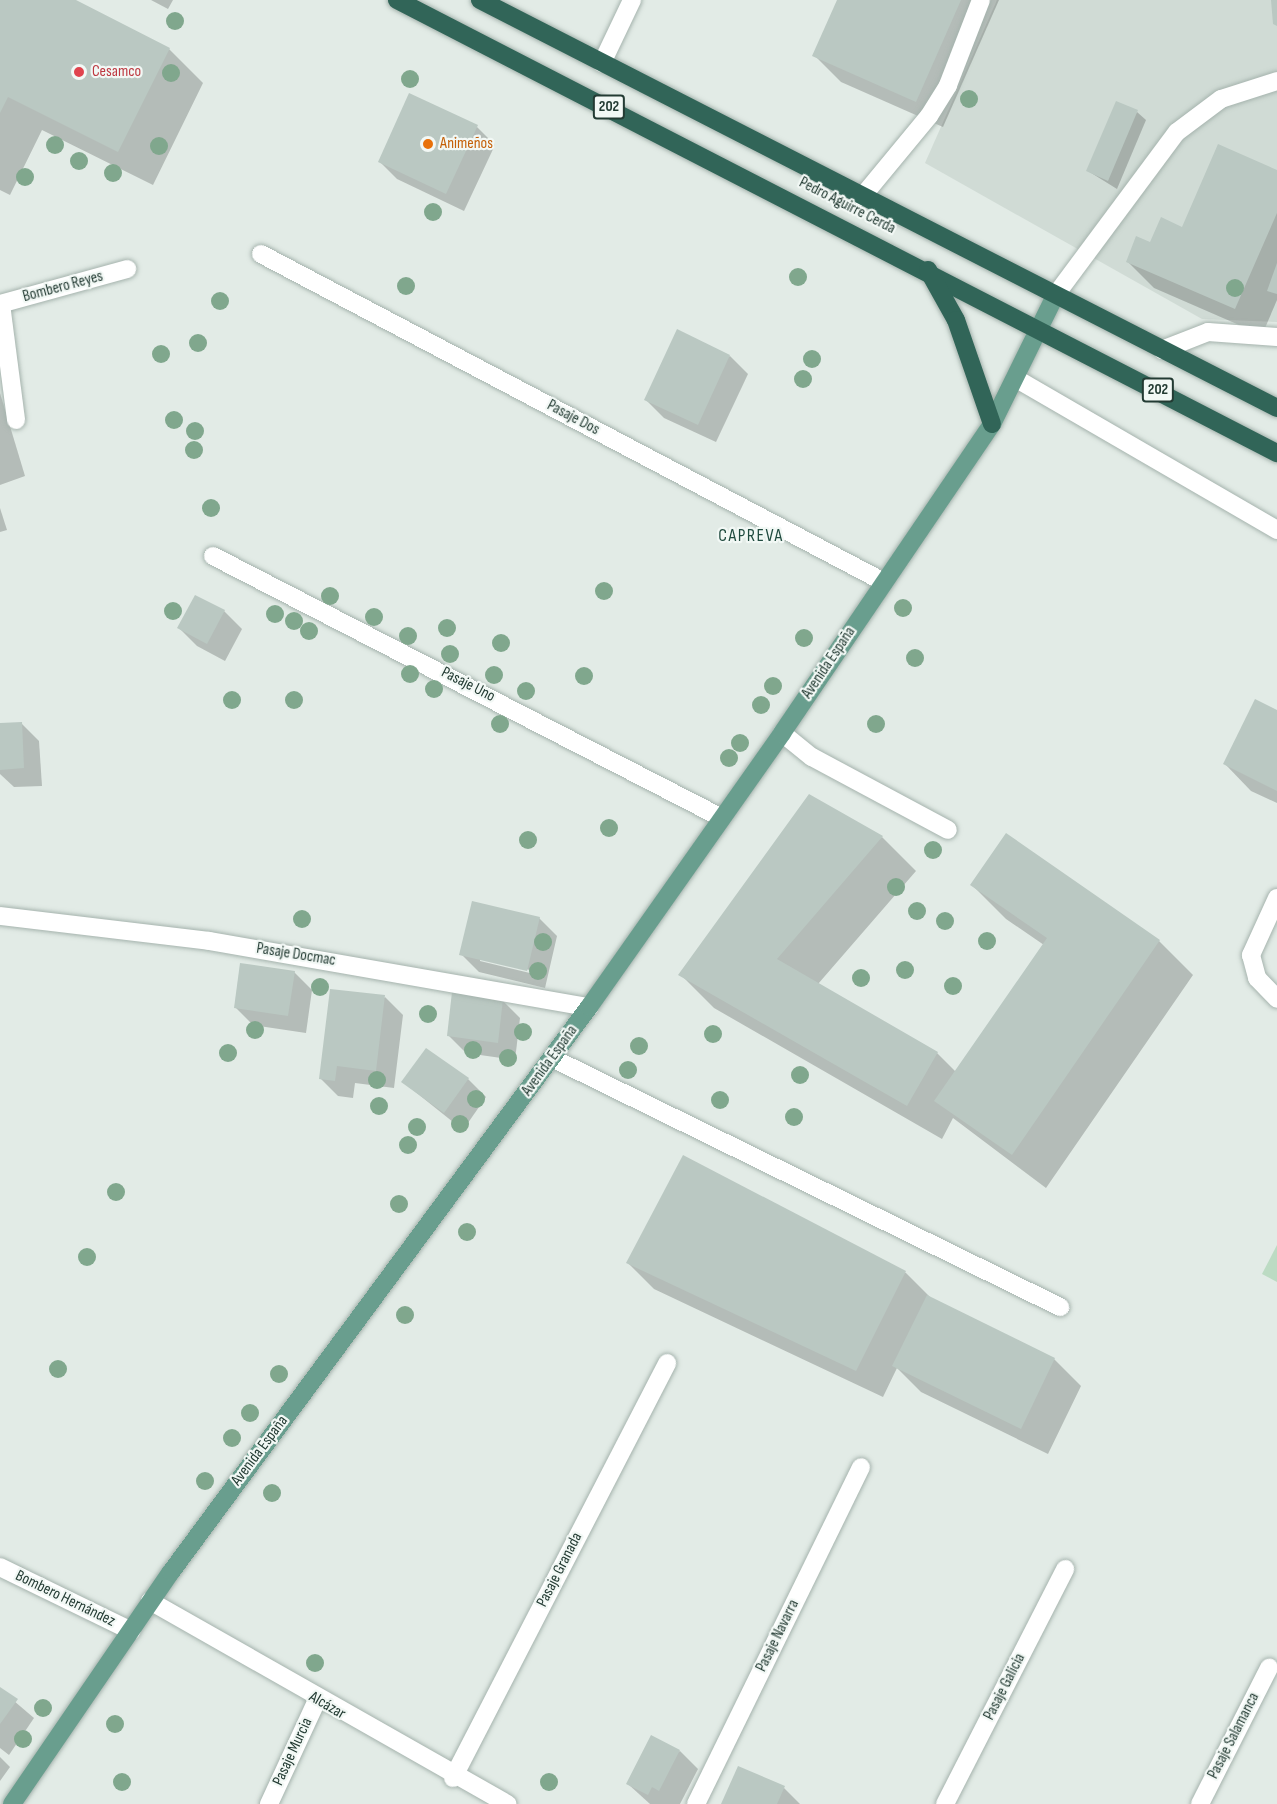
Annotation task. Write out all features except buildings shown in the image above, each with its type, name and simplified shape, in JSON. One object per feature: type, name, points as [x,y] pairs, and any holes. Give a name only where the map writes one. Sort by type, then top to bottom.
[{"type":"highway","name":"Pedro Aguirre Cerda","points":[[397,0],[927,269],[1277,453]]},
{"type":"highway","name":"Pedro Aguirre Cerda","points":[[480,0],[1055,297],[1277,408]]},
{"type":"highway","points":[[927,269],[956,320],[992,424]]},
{"type":"main road","name":"Avenida España","points":[[12,1804],[150,1601],[552,1058],[782,734],[992,424],[1055,297]]},
{"type":"street","points":[[602,63],[633,0]]},
{"type":"street","points":[[862,197],[908,146],[948,85],[981,0]]},
{"type":"street","points":[[1055,297],[1177,132],[1221,99],[1277,81]]},
{"type":"street","name":"Pasaje Dos","points":[[261,254],[884,582]]},
{"type":"street","name":"Bombero Reyes","points":[[1,304],[127,269]]},
{"type":"street","points":[[1,304],[16,420]]},
{"type":"street","points":[[1162,350],[1208,332],[1277,337]]},
{"type":"street","points":[[1016,378],[1277,530]]},
{"type":"street","name":"Pasaje Uno","points":[[213,555],[722,818]]},
{"type":"street","points":[[782,734],[812,757],[948,830]]},
{"type":"street","points":[[1277,898],[1251,955],[1257,978],[1277,999]]},
{"type":"street","name":"Pasaje Docmac","points":[[0,916],[208,941],[589,1007]]},
{"type":"street","points":[[552,1058],[1060,1307]]},
{"type":"street","name":"Pasaje Granada","points":[[453,1778],[668,1363]]},
{"type":"street","name":"Pasaje Navarra","points":[[696,1804],[861,1467]]},
{"type":"street","name":"Bombero Hernández","points":[[0,1567],[130,1631]]},
{"type":"street","name":"Pasaje Galicia","points":[[945,1804],[1065,1569]]},
{"type":"street","name":"Alcázar","points":[[150,1601],[453,1778],[507,1804]]},
{"type":"street","name":"Pasaje Salamanca","points":[[1200,1804],[1269,1668]]},
{"type":"street","name":"Pasaje Murcia","points":[[270,1804],[317,1700]]},
{"type":"shaded area","points":[[997,0],[1277,0],[1277,322],[1202,319],[925,163]]},
{"type":"green space","points":[[1277,1245],[1277,1282],[1262,1274]]},
{"type":"place","name":"Cesamco","points":[[79,72]]},
{"type":"place","name":"Animeños","points":[[428,144]]},
{"type":"district","name":"CAPREVA","points":[[751,536]]}]
